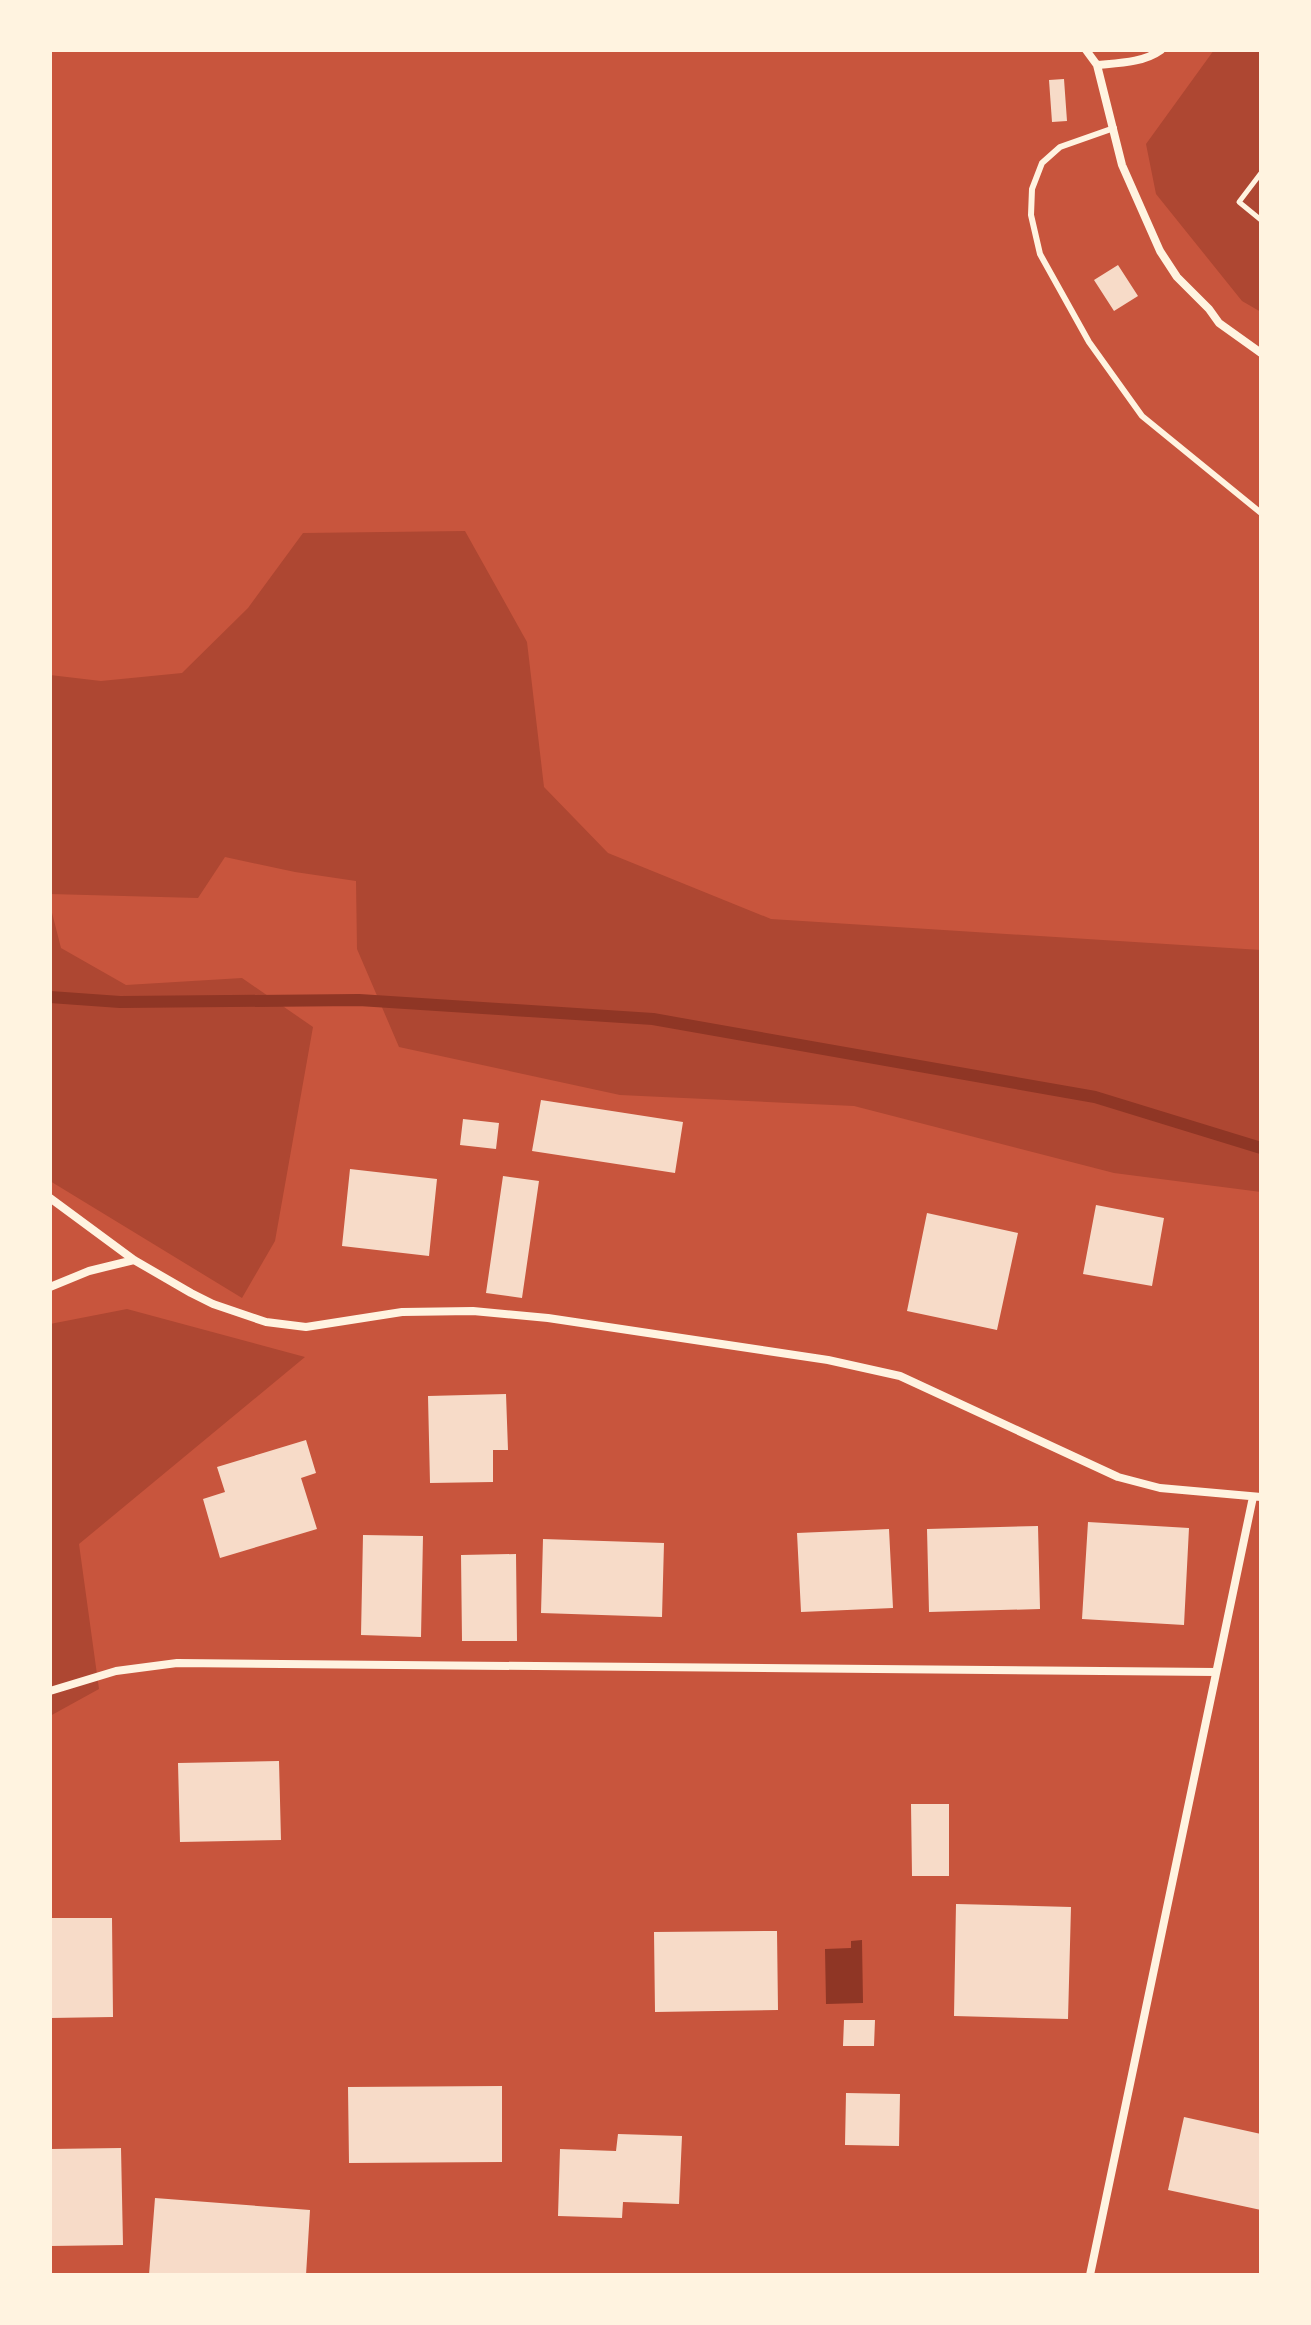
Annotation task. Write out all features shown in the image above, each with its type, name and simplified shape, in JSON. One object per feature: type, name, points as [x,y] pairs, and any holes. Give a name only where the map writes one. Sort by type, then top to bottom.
[{"type":"street","points":[[1086,50],[1097,65],[1122,165],[1153,237],[1177,277],[1219,323],[1261,353]]},
{"type":"street","points":[[1097,65],[1124,63],[1161,50]]},
{"type":"street","points":[[50,1198],[134,1260],[213,1304],[252,1318],[292,1326],[321,1326],[402,1312],[473,1311],[548,1318],[842,1363],[900,1376],[1118,1477],[1160,1488],[1257,1497],[1216,1672],[1090,2275]]},
{"type":"street","points":[[50,1287],[89,1271],[134,1260]]},
{"type":"street","points":[[50,1691],[116,1671],[177,1663],[1216,1672]]},
{"type":"lane","points":[[1114,128],[1060,147],[1042,163],[1032,189],[1031,215],[1040,254],[1089,342],[1142,416],[1261,513]]},
{"type":"path","points":[[1261,173],[1239,202],[1261,220]]},
{"type":"shaded area","points":[[1214,50],[1261,50],[1261,312],[1242,301],[1156,194],[1146,144]]},
{"type":"shaded area","points":[[465,531],[527,642],[544,787],[608,853],[771,919],[1261,950],[1261,1192],[1114,1173],[854,1106],[620,1095],[399,1047],[357,949],[356,881],[225,857],[198,898],[50,894],[50,675],[101,681],[182,673],[248,608],[303,533]]},
{"type":"shaded area","points":[[50,905],[61,948],[126,985],[242,978],[313,1027],[275,1241],[242,1298],[50,1181]]},
{"type":"shaded area","points":[[127,1309],[305,1357],[79,1544],[99,1689],[50,1716],[50,1324]]},
{"type":"shaded area","points":[[862,1940],[863,2003],[826,2004],[825,1949],[851,1948],[851,1941]]},
{"type":"building","points":[[1064,79],[1067,121],[1052,122],[1049,80]]},
{"type":"building","points":[[1118,265],[1138,296],[1114,311],[1094,280]]},
{"type":"building","points":[[541,1100],[683,1122],[675,1173],[532,1151]]},
{"type":"building","points":[[463,1119],[499,1123],[496,1149],[460,1145]]},
{"type":"building","points":[[350,1169],[437,1179],[429,1256],[342,1246]]},
{"type":"building","points":[[503,1176],[539,1181],[522,1298],[486,1293]]},
{"type":"building","points":[[1096,1205],[1164,1218],[1152,1286],[1083,1274]]},
{"type":"building","points":[[927,1213],[1018,1233],[997,1330],[907,1311]]},
{"type":"building","points":[[506,1394],[508,1450],[493,1450],[493,1482],[430,1483],[428,1396]]},
{"type":"building","points":[[306,1440],[316,1473],[301,1478],[317,1529],[220,1558],[203,1499],[225,1492],[217,1467]]},
{"type":"building","points":[[1088,1522],[1189,1528],[1184,1625],[1082,1619]]},
{"type":"building","points":[[1038,1526],[1040,1609],[929,1612],[927,1529]]},
{"type":"building","points":[[889,1529],[893,1608],[801,1612],[797,1533]]},
{"type":"building","points":[[363,1535],[423,1536],[421,1637],[361,1635]]},
{"type":"building","points":[[543,1539],[664,1543],[662,1617],[541,1613]]},
{"type":"building","points":[[516,1554],[517,1641],[462,1641],[461,1555]]},
{"type":"building","points":[[279,1761],[281,1840],[180,1842],[178,1763]]},
{"type":"building","points":[[911,1804],[949,1804],[949,1876],[912,1876]]},
{"type":"building","points":[[956,1904],[1071,1907],[1068,2019],[954,2016]]},
{"type":"building","points":[[50,1918],[112,1918],[113,2017],[50,2018]]},
{"type":"building","points":[[777,1931],[778,2010],[655,2012],[654,1932]]},
{"type":"building","points":[[844,2020],[875,2020],[874,2046],[843,2046]]},
{"type":"building","points":[[502,2086],[502,2162],[349,2163],[348,2087]]},
{"type":"building","points":[[846,2093],[900,2094],[899,2146],[845,2145]]},
{"type":"building","points":[[1184,2117],[1261,2134],[1261,2210],[1168,2190]]},
{"type":"building","points":[[618,2134],[682,2136],[679,2204],[623,2202],[622,2218],[558,2216],[560,2149],[616,2151]]},
{"type":"building","points":[[121,2148],[123,2245],[50,2246],[50,2149]]},
{"type":"building","points":[[155,2198],[310,2210],[306,2275],[149,2275]]},
{"type":"waterway","points":[[50,997],[120,1002],[359,1000],[653,1019],[1095,1097],[1261,1148]]}]
